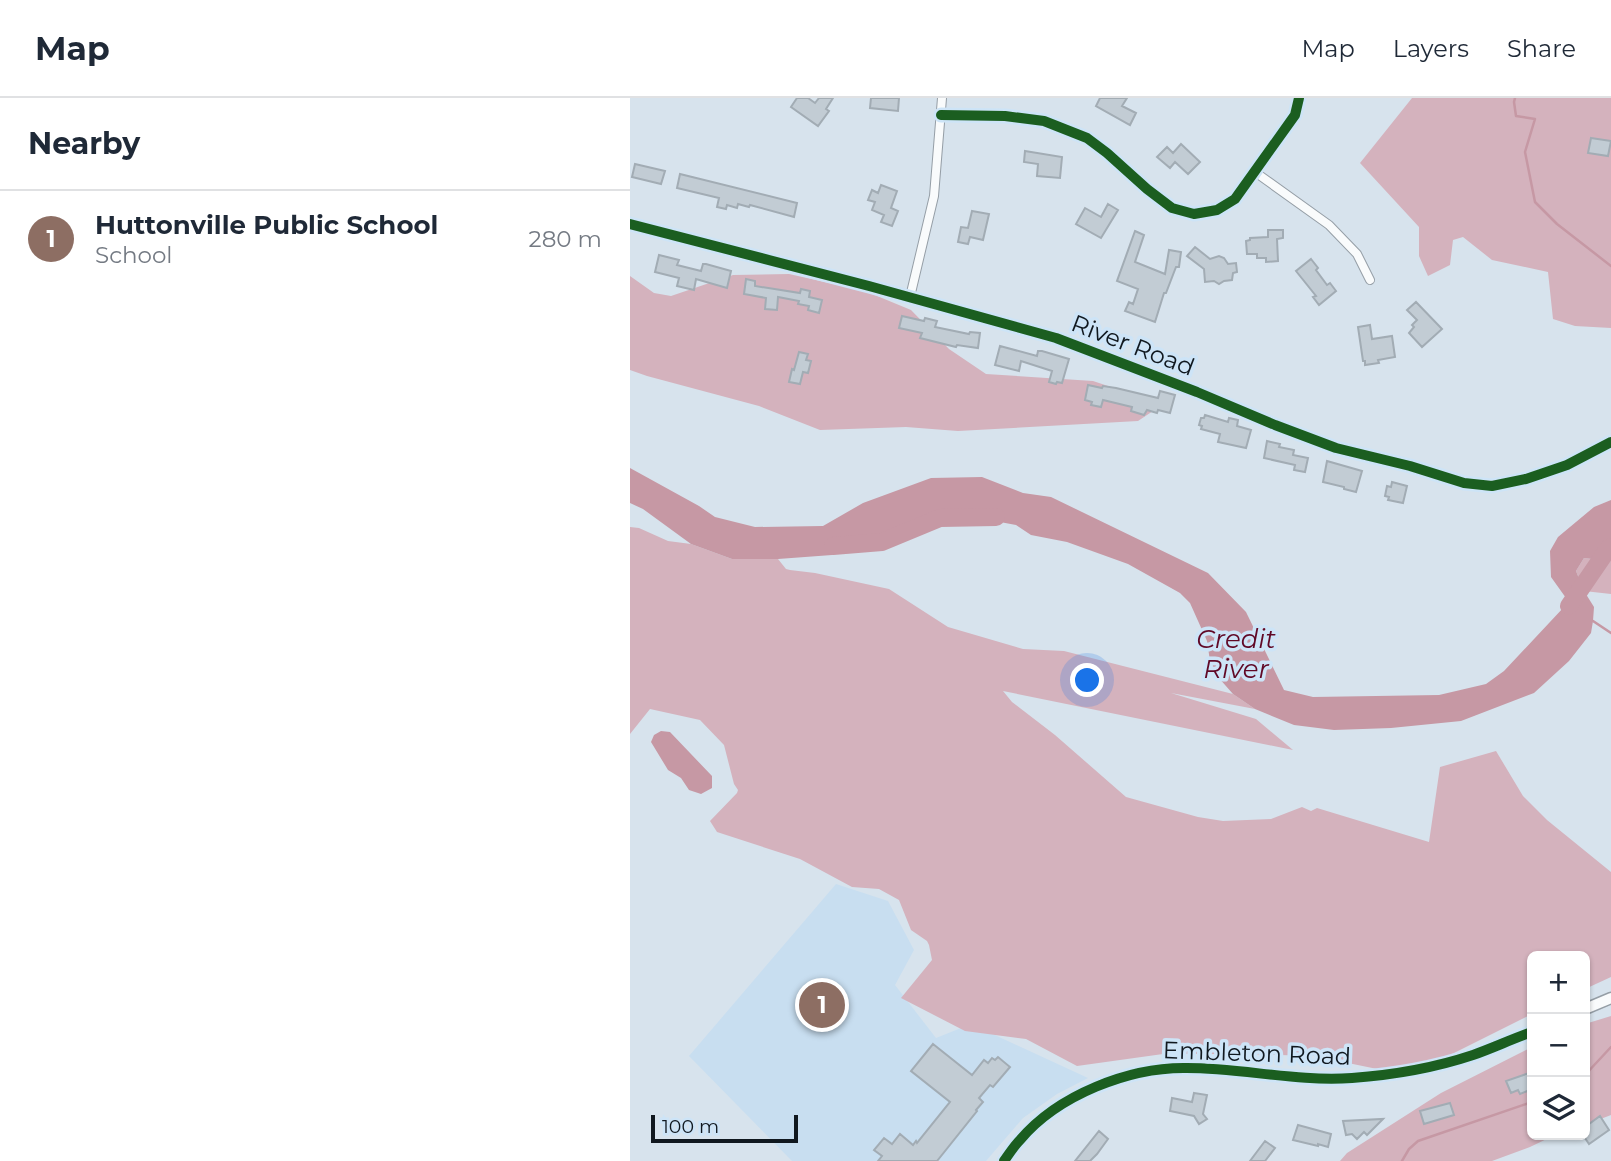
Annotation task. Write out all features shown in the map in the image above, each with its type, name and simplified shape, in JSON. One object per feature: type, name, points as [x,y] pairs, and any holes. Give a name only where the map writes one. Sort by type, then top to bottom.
[{"type":"street","points":[[910,298],[934,196],[942,98]]},
{"type":"street","points":[[941,115],[1004,116],[1044,121],[1087,138],[1171,208],[1194,214],[1217,210],[1235,199],[1295,116],[1299,98]]},
{"type":"street","points":[[1255,172],[1329,225],[1357,254],[1370,280]]},
{"type":"street","name":"River Road","points":[[630,224],[1056,338],[1336,448],[1410,466],[1464,483],[1492,486],[1526,479],[1567,465],[1611,442]]},
{"type":"street","points":[[1590,1007],[1611,998]]},
{"type":"street","name":"Embleton Road","points":[[1004,1161],[1020,1139],[1044,1117],[1085,1092],[1118,1079],[1155,1070],[1185,1068],[1349,1079],[1426,1068],[1473,1055],[1527,1034]]},
{"type":"shaded area","points":[[1412,98],[1611,98],[1611,328],[1575,326],[1553,319],[1548,272],[1492,260],[1463,237],[1453,240],[1450,265],[1428,276],[1419,256],[1419,227],[1360,163]]},
{"type":"shaded area","points":[[789,274],[865,291],[911,310],[949,349],[986,374],[1093,381],[1156,402],[1159,407],[1138,421],[958,431],[906,427],[820,430],[759,406],[630,370],[630,276],[654,293],[671,296],[733,275]]},
{"type":"shaded area","points":[[630,527],[732,559],[778,559],[786,569],[889,589],[948,627],[1023,649],[1064,651],[1233,694],[1255,709],[1171,693],[1256,719],[1293,750],[1003,691],[1012,702],[1055,735],[1126,797],[1198,817],[1223,821],[1271,819],[1302,807],[1311,811],[1317,808],[1429,842],[1440,767],[1496,751],[1523,796],[1547,820],[1611,872],[1611,977],[1590,987],[1590,951],[1527,951],[1527,1016],[1442,1059],[1382,1070],[1314,1056],[1247,1054],[1163,1054],[1077,1066],[1026,1039],[965,1031],[901,998],[932,960],[927,941],[911,930],[899,900],[879,889],[852,887],[800,859],[717,832],[710,821],[738,790],[724,745],[700,720],[650,709],[630,734]]},
{"type":"shaded area","points":[[1611,547],[1611,594],[1584,591],[1576,571],[1584,558],[1592,559]]},
{"type":"shaded area","points":[[836,884],[888,901],[914,950],[895,985],[936,1038],[971,1024],[1088,1078],[1057,1094],[1023,1118],[986,1161],[792,1161],[689,1056]]},
{"type":"shaded area","points":[[1611,1016],[1611,1115],[1590,1123],[1590,1077],[1590,1022]]},
{"type":"shaded area","points":[[1527,1050],[1527,1140],[1545,1140],[1492,1161],[1340,1161],[1347,1153],[1441,1093]]},
{"type":"water","name":"Credit River","points":[[630,468],[715,517],[755,527],[823,526],[863,503],[931,478],[982,477],[1023,493],[1051,497],[1208,573],[1246,612],[1284,690],[1313,697],[1439,695],[1486,684],[1504,671],[1564,607],[1566,598],[1551,577],[1550,551],[1558,537],[1594,507],[1611,500],[1611,547],[1592,559],[1584,558],[1576,571],[1594,607],[1591,633],[1569,661],[1534,693],[1461,721],[1334,730],[1294,725],[1255,709],[1233,694],[1218,677],[1210,661],[1207,641],[1190,603],[1180,593],[1128,564],[1067,542],[1031,535],[1016,525],[957,514],[890,530],[832,555],[732,559],[691,544],[643,509],[630,503]]},
{"type":"water","points":[[661,731],[670,732],[712,776],[712,788],[701,794],[689,790],[681,778],[668,770],[651,742],[654,735]]},
{"type":"building","points":[[797,98],[808,98],[815,103],[819,98],[833,98],[826,109],[829,111],[818,126],[791,107]]},
{"type":"building","points":[[871,98],[899,98],[898,111],[870,108]]},
{"type":"building","points":[[1100,98],[1127,98],[1122,106],[1136,113],[1130,125],[1096,106]]},
{"type":"building","points":[[1591,138],[1611,141],[1608,156],[1588,153]]},
{"type":"building","points":[[1181,144],[1200,162],[1188,174],[1175,162],[1170,168],[1157,157],[1167,147],[1173,153]]},
{"type":"building","points":[[1025,151],[1062,157],[1060,178],[1037,176],[1038,164],[1024,162]]},
{"type":"building","points":[[635,164],[665,171],[661,184],[632,177]]},
{"type":"building","points":[[680,174],[797,203],[794,217],[750,205],[738,204],[737,208],[727,205],[726,209],[717,207],[719,198],[677,188]]},
{"type":"building","points":[[881,185],[897,191],[891,208],[898,211],[892,226],[881,222],[884,215],[872,210],[875,202],[868,200],[872,190],[878,193]]},
{"type":"building","points":[[1108,204],[1118,210],[1101,238],[1076,224],[1085,208],[1101,217]]},
{"type":"building","points":[[972,211],[989,214],[983,240],[970,237],[968,244],[958,242],[961,227],[968,228]]},
{"type":"building","points":[[1268,230],[1283,230],[1283,238],[1277,239],[1278,261],[1266,262],[1266,258],[1257,258],[1257,254],[1247,254],[1246,241],[1250,238],[1268,237]]},
{"type":"building","points":[[1135,231],[1144,235],[1135,262],[1165,274],[1169,250],[1181,252],[1179,267],[1176,267],[1164,293],[1155,322],[1125,311],[1129,302],[1133,304],[1138,289],[1117,281]]},
{"type":"building","points":[[1195,247],[1210,259],[1219,256],[1228,264],[1236,263],[1237,272],[1233,273],[1232,280],[1219,284],[1214,281],[1205,282],[1204,269],[1187,256]]},
{"type":"building","points":[[659,255],[679,260],[677,265],[701,271],[703,264],[706,264],[731,271],[727,288],[696,279],[694,290],[677,286],[679,278],[655,272]]},
{"type":"building","points":[[1311,259],[1327,285],[1330,283],[1336,291],[1319,305],[1313,297],[1316,296],[1296,271]]},
{"type":"building","points":[[746,279],[755,281],[755,286],[800,293],[801,289],[810,291],[809,297],[822,300],[819,313],[808,310],[809,306],[798,304],[799,301],[778,297],[777,310],[765,309],[766,298],[744,294]]},
{"type":"building","points":[[1416,302],[1442,329],[1422,347],[1409,333],[1417,320],[1407,310]]},
{"type":"building","points":[[902,316],[937,321],[935,327],[969,334],[980,333],[978,348],[956,347],[920,338],[922,333],[899,328]]},
{"type":"building","points":[[1370,325],[1372,339],[1392,336],[1395,357],[1365,365],[1358,327]]},
{"type":"building","points":[[1000,346],[1037,356],[1038,351],[1042,351],[1069,359],[1062,383],[1049,382],[1052,371],[1021,361],[1019,371],[995,365]]},
{"type":"building","points":[[799,352],[808,354],[806,360],[811,361],[808,373],[803,372],[800,384],[789,382]]},
{"type":"building","points":[[1088,385],[1116,388],[1158,398],[1160,391],[1175,395],[1170,413],[1147,410],[1144,415],[1131,411],[1132,407],[1103,400],[1101,407],[1091,405],[1092,402],[1085,400]]},
{"type":"building","points":[[1205,415],[1228,422],[1229,418],[1238,420],[1237,426],[1251,430],[1246,448],[1218,442],[1220,434],[1201,429],[1201,418]]},
{"type":"building","points":[[1267,441],[1294,450],[1293,455],[1308,458],[1305,472],[1294,470],[1295,465],[1264,458]]},
{"type":"building","points":[[1327,461],[1362,471],[1356,492],[1323,482]]},
{"type":"building","points":[[1392,482],[1407,486],[1403,503],[1388,500],[1389,497],[1385,496],[1387,486],[1391,487]]},
{"type":"building","points":[[933,1044],[972,1075],[984,1060],[988,1063],[992,1058],[995,1060],[998,1057],[1010,1067],[993,1087],[990,1085],[979,1098],[983,1102],[977,1111],[937,1161],[878,1161],[882,1156],[874,1150],[884,1138],[892,1144],[900,1134],[913,1145],[916,1141],[917,1143],[950,1102],[911,1071]]},
{"type":"building","points":[[1527,1074],[1527,1091],[1520,1094],[1518,1090],[1511,1093],[1506,1081]]},
{"type":"building","points":[[1194,1093],[1207,1095],[1203,1114],[1207,1119],[1199,1124],[1194,1116],[1170,1111],[1172,1098],[1192,1102]]},
{"type":"building","points":[[1450,1103],[1454,1115],[1424,1124],[1420,1111]]},
{"type":"building","points":[[1600,1116],[1609,1130],[1589,1144],[1586,1140],[1590,1140],[1590,1123]]},
{"type":"building","points":[[1383,1119],[1367,1135],[1364,1132],[1357,1139],[1352,1134],[1346,1135],[1343,1121]]},
{"type":"building","points":[[1298,1125],[1331,1134],[1328,1147],[1293,1140]]},
{"type":"building","points":[[1099,1131],[1108,1139],[1097,1154],[1090,1161],[1075,1161]]},
{"type":"building","points":[[1265,1141],[1275,1148],[1265,1161],[1250,1161]]},
{"type":"waterway","points":[[1515,98],[1516,116],[1535,119],[1525,152],[1535,202],[1557,224],[1611,266]]},
{"type":"waterway","name":"Credit River","points":[[833,546],[882,542],[940,518],[996,517]]},
{"type":"waterway","name":"Credit River","points":[[1569,606],[1611,547]]},
{"type":"waterway","points":[[1593,621],[1611,633]]},
{"type":"waterway","points":[[1590,1070],[1611,1047]]},
{"type":"waterway","points":[[1402,1161],[1418,1141],[1527,1104]]},
{"type":"cycle path","points":[[941,115],[1005,116],[1044,121],[1087,138],[1172,208],[1194,214],[1217,210],[1235,199],[1295,115],[1299,98]]},
{"type":"cycle path","points":[[630,224],[1056,338],[1336,448],[1410,466],[1464,483],[1492,486],[1526,479],[1567,465],[1611,442]]},
{"type":"cycle path","points":[[1004,1161],[1036,1124],[1074,1097],[1119,1078],[1142,1072],[1187,1068],[1311,1078],[1367,1077],[1443,1064],[1527,1034]]},
{"type":"place","name":"Huttonville Public School","points":[[822,1005]]}]
